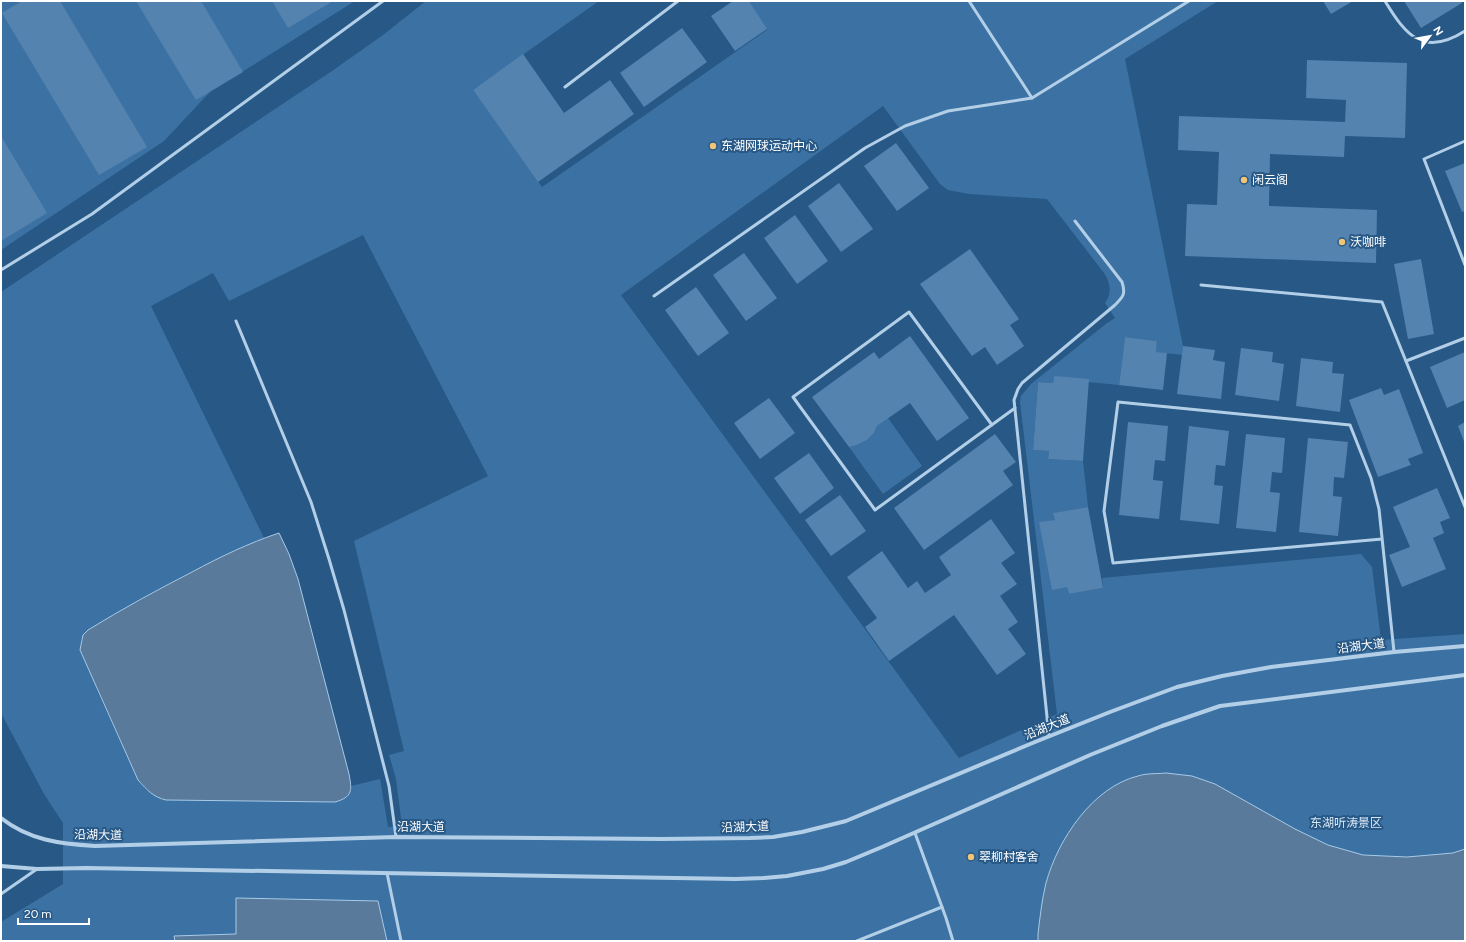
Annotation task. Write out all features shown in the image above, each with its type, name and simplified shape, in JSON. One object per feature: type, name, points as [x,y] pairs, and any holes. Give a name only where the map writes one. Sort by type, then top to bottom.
[{"type":"street","name":"沿湖大道","points":[[1,818],[10,825],[40,839],[73,845],[95,846],[396,837],[661,839],[772,837],[822,828],[846,821],[1049,736],[1177,687],[1222,676],[1271,667],[1394,652],[1465,646]]},
{"type":"street","points":[[1,866],[37,869],[79,868],[764,878],[787,876],[823,869],[846,862],[1090,755],[1162,726],[1220,706],[1465,675]]},
{"type":"lane","points":[[1,270],[92,214],[383,1]]},
{"type":"lane","points":[[565,87],[678,1]]},
{"type":"lane","points":[[969,1],[1032,98]]},
{"type":"lane","points":[[654,296],[858,152],[884,136],[927,117],[948,111],[1032,98],[1190,1]]},
{"type":"lane","points":[[1385,1],[1400,24],[1408,32],[1425,42],[1435,43],[1446,41],[1465,32]]},
{"type":"lane","points":[[1465,142],[1424,159],[1465,266]]},
{"type":"lane","points":[[1049,736],[1015,408],[1016,394],[1022,383],[1115,305],[1125,292],[1122,282],[1075,221]]},
{"type":"lane","points":[[1201,285],[1382,302],[1465,506]]},
{"type":"lane","points":[[992,425],[909,312],[792,397],[875,510],[992,425],[1015,408]]},
{"type":"lane","points":[[236,321],[311,502],[329,559],[344,610],[389,786],[396,837]]},
{"type":"lane","points":[[1406,361],[1465,338]]},
{"type":"lane","points":[[1382,539],[1112,563],[1104,511],[1118,402],[1350,424],[1370,478],[1379,509],[1394,652]]},
{"type":"lane","points":[[915,833],[953,941]]},
{"type":"lane","points":[[1,894],[37,869]]},
{"type":"lane","points":[[388,873],[401,941]]},
{"type":"lane","points":[[857,941],[942,907]]},
{"type":"green space","points":[[1,1],[355,1],[210,92],[164,141],[1,250]]},
{"type":"green space","name":"东湖听涛景区","points":[[426,1],[599,1],[473,90],[542,187],[767,30],[749,1],[1218,1],[1125,59],[1183,346],[1182,355],[1156,352],[1157,341],[1125,337],[1119,385],[1088,382],[1054,376],[1053,383],[1038,382],[1033,450],[1049,451],[1048,459],[1083,461],[1088,507],[1054,513],[1055,520],[1039,523],[1069,594],[1103,588],[1102,578],[1361,554],[1372,567],[1381,640],[1465,634],[1465,941],[1,941],[1,922],[63,884],[63,823],[44,794],[1,713],[1,292],[332,71],[383,35]],"holes":[[[883,106],[940,184],[948,190],[969,194],[1047,199],[1104,273],[1110,288],[1109,296],[1105,303],[1115,318],[1031,384],[1021,396],[1020,402],[1057,714],[959,758],[621,295]],[[363,235],[488,476],[354,541],[404,751],[389,755],[396,779],[402,826],[388,827],[380,779],[351,786],[351,791],[147,791],[138,780],[97,690],[81,641],[83,635],[88,630],[109,617],[153,592],[219,558],[264,538],[151,306],[213,273],[229,301]]]},
{"type":"green space","points":[[888,418],[922,466],[883,494],[849,447],[867,440],[874,433],[877,426]]},
{"type":"shaded area","points":[[279,533],[289,554],[298,579],[349,774],[351,784],[350,792],[345,798],[335,802],[166,800],[157,797],[147,790],[138,780],[80,650],[83,635],[88,630],[127,607],[203,566],[246,546]]},
{"type":"shaded area","points":[[1166,773],[1192,776],[1215,784],[1295,829],[1328,845],[1363,855],[1407,857],[1453,853],[1465,849],[1465,941],[1038,941],[1041,908],[1046,883],[1059,849],[1080,817],[1092,803],[1106,791],[1122,782],[1141,775]]},
{"type":"shaded area","points":[[236,898],[378,901],[387,941],[175,941],[174,936],[236,934]]},
{"type":"building","points":[[22,1],[60,1],[147,147],[99,175],[2,13]]},
{"type":"building","points":[[136,1],[201,1],[243,72],[196,100]]},
{"type":"building","points":[[272,1],[333,1],[288,28]]},
{"type":"building","points":[[733,1],[749,1],[767,29],[735,51],[711,16]]},
{"type":"building","points":[[1323,1],[1353,1],[1331,14]]},
{"type":"building","points":[[1404,1],[1461,1],[1462,3],[1421,28]]},
{"type":"building","points":[[682,28],[707,62],[644,107],[620,73]]},
{"type":"building","points":[[523,54],[564,113],[610,80],[634,114],[538,182],[473,90]]},
{"type":"building","name":"闲云阁","points":[[1307,60],[1407,63],[1405,138],[1345,136],[1344,157],[1270,154],[1269,206],[1377,210],[1376,263],[1185,256],[1187,204],[1217,205],[1219,152],[1178,150],[1179,116],[1345,122],[1346,100],[1306,98]]},
{"type":"building","points":[[1,136],[47,213],[1,241]]},
{"type":"building","points":[[896,143],[929,188],[897,211],[864,166]]},
{"type":"building","points":[[1465,163],[1465,211],[1462,212],[1445,171]]},
{"type":"building","points":[[839,183],[873,229],[841,252],[808,206]]},
{"type":"building","points":[[795,215],[828,261],[797,284],[764,238]]},
{"type":"building","points":[[970,249],[1019,319],[1010,325],[1024,346],[997,365],[985,347],[972,356],[920,284]]},
{"type":"building","points":[[744,253],[777,298],[746,321],[713,275]]},
{"type":"building","points":[[1421,259],[1434,334],[1408,339],[1394,264]]},
{"type":"building","points":[[696,287],[729,333],[698,356],[665,310]]},
{"type":"building","points":[[910,336],[969,418],[937,441],[910,403],[877,426],[874,433],[867,440],[849,447],[812,397],[874,352],[879,359]]},
{"type":"building","points":[[1125,337],[1157,341],[1156,352],[1167,353],[1163,390],[1119,385]]},
{"type":"building","points":[[1183,346],[1215,350],[1213,360],[1225,362],[1221,399],[1177,394]]},
{"type":"building","points":[[1241,348],[1273,352],[1272,362],[1284,364],[1279,401],[1235,395]]},
{"type":"building","points":[[1465,352],[1465,400],[1447,408],[1430,367]]},
{"type":"building","points":[[1301,358],[1333,362],[1332,373],[1344,374],[1340,412],[1296,406]]},
{"type":"building","points":[[1054,376],[1089,379],[1083,461],[1048,459],[1049,451],[1033,450],[1038,382],[1053,383]]},
{"type":"building","points":[[1381,388],[1384,395],[1399,389],[1423,453],[1408,459],[1411,465],[1378,477],[1349,400]]},
{"type":"building","points":[[769,398],[795,433],[760,459],[734,423]]},
{"type":"building","points":[[1128,422],[1168,426],[1165,461],[1155,460],[1153,480],[1163,481],[1159,519],[1119,515]]},
{"type":"building","points":[[1465,422],[1465,444],[1458,426]]},
{"type":"building","points":[[1189,426],[1229,431],[1225,466],[1216,465],[1214,485],[1223,486],[1219,524],[1180,520]]},
{"type":"building","points":[[995,434],[1016,462],[1003,471],[1013,485],[924,550],[894,508]]},
{"type":"building","points":[[1246,434],[1285,438],[1282,473],[1272,472],[1270,492],[1280,493],[1276,532],[1236,528]]},
{"type":"building","points":[[1308,438],[1348,442],[1344,478],[1334,477],[1333,496],[1342,497],[1338,536],[1299,532]]},
{"type":"building","points":[[809,453],[834,488],[800,514],[774,478]]},
{"type":"building","points":[[1437,488],[1450,518],[1440,522],[1444,533],[1433,538],[1446,569],[1402,587],[1389,555],[1410,547],[1393,507]]},
{"type":"building","points":[[840,495],[866,531],[831,556],[805,520]]},
{"type":"building","points":[[1088,507],[1103,588],[1069,594],[1067,587],[1052,590],[1039,522],[1055,520],[1053,513]]},
{"type":"building","points":[[991,519],[1015,553],[1001,563],[1017,584],[1000,596],[1018,622],[1008,629],[1026,654],[997,675],[954,615],[889,661],[865,627],[877,618],[847,577],[882,551],[908,588],[917,581],[925,593],[951,575],[939,557]]},
{"type":"place","name":"东湖网球运动中心","points":[[713,146]]},
{"type":"place","name":"闲云阁","points":[[1244,180]]},
{"type":"place","name":"沃咖啡","points":[[1342,242]]},
{"type":"place","name":"翠柳村客舍","points":[[971,857]]}]
